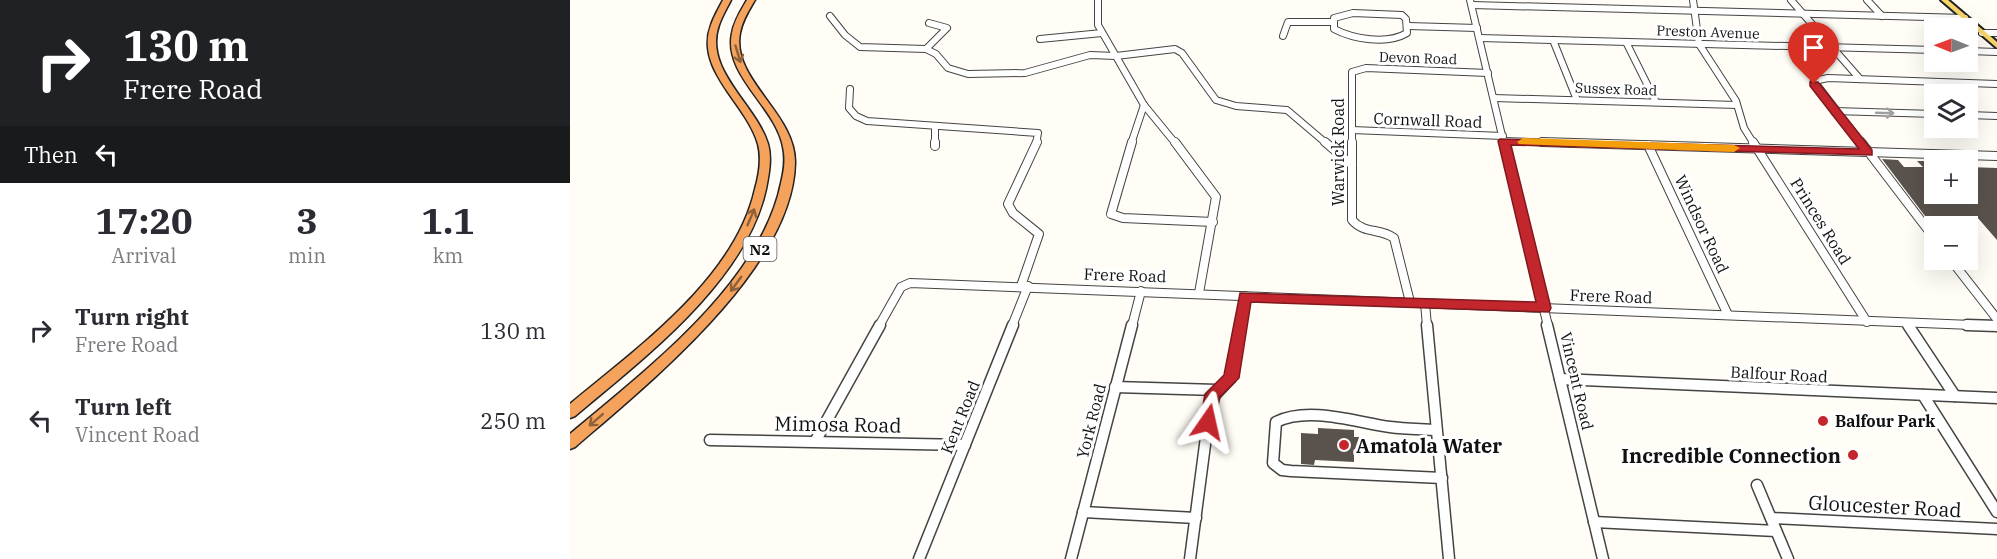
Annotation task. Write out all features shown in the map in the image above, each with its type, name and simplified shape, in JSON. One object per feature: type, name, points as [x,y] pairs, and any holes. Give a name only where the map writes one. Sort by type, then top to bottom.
[{"type":"highway","name":"N2","points":[[570,412],[659,336],[708,286],[746,229],[756,206],[765,169],[765,156],[756,127],[726,83],[713,56],[712,32],[728,0]]},
{"type":"highway","name":"N2","points":[[570,443],[657,368],[702,324],[747,268],[774,224],[786,192],[790,163],[782,124],[743,68],[737,54],[735,42],[737,29],[751,0]]},
{"type":"highway","points":[[570,403],[708,286]]},
{"type":"main road","points":[[1944,0],[1965,18]]},
{"type":"main road","points":[[1978,29],[1997,46]]},
{"type":"street","points":[[1098,0],[1096,19],[1102,33],[1144,105],[1213,191],[1216,202],[1199,293]]},
{"type":"street","points":[[1693,0],[1699,44]]},
{"type":"street","points":[[1791,0],[1860,79]]},
{"type":"street","points":[[1867,0],[1882,16]]},
{"type":"street","points":[[1471,3],[1965,18]]},
{"type":"street","name":"Vincent Road","points":[[1471,3],[1603,559]]},
{"type":"street","points":[[1283,36],[1288,22],[1332,22],[1346,13],[1396,14],[1404,16],[1408,27],[1407,33],[1401,38],[1356,37],[1338,32],[1332,26],[1332,22]]},
{"type":"street","points":[[830,16],[845,35],[860,47],[926,49],[936,54],[954,71],[978,75],[1025,73],[1090,55],[1116,56],[1164,49],[1179,51],[1216,100],[1236,106],[1287,110],[1352,165]]},
{"type":"street","points":[[926,49],[947,28],[929,23]]},
{"type":"street","points":[[1408,27],[1477,28]]},
{"type":"street","points":[[1040,39],[1102,33]]},
{"type":"street","points":[[1982,33],[1997,33]]},
{"type":"street","name":"Preston Avenue","points":[[1480,38],[1924,50]]},
{"type":"street","points":[[1553,40],[1577,100]]},
{"type":"street","points":[[1626,42],[1656,102]]},
{"type":"street","name":"Princes Road","points":[[1699,44],[1737,105],[1744,128],[1867,321]]},
{"type":"street","points":[[1978,51],[1997,52]]},
{"type":"street","name":"Devon Road","points":[[1352,76],[1355,70],[1366,68],[1488,73]]},
{"type":"street","name":"Warwick Road","points":[[1352,76],[1353,224],[1360,229],[1387,233],[1394,238],[1410,302]]},
{"type":"street","points":[[1924,225],[1814,84],[1819,78],[1997,84]]},
{"type":"street","points":[[850,89],[847,106],[856,117],[880,124],[935,126],[935,146]]},
{"type":"street","name":"Sussex Road","points":[[1494,98],[1737,105]]},
{"type":"street","points":[[1144,105],[1111,207],[1111,214],[1123,218],[1213,222]]},
{"type":"street","points":[[1834,111],[1924,114]]},
{"type":"street","points":[[1978,115],[1997,116]]},
{"type":"street","points":[[1138,124],[1158,122]]},
{"type":"street","name":"Kent Road","points":[[919,559],[1025,286],[1039,234],[1029,222],[1012,213],[1008,204],[1039,135],[1027,130],[935,126]]},
{"type":"street","name":"Cornwall Road","points":[[1353,130],[1648,145],[1997,156]]},
{"type":"street","name":"Windsor Road","points":[[1648,145],[1728,315]]},
{"type":"street","points":[[1333,147],[1353,147]]},
{"type":"street","points":[[1959,270],[1997,319]]},
{"type":"street","name":"Frere Road","points":[[816,440],[901,287],[910,283],[1997,326]]},
{"type":"street","name":"York Road","points":[[1071,559],[1141,291]]},
{"type":"street","points":[[1190,559],[1210,399],[1231,378],[1245,296]]},
{"type":"street","points":[[1425,303],[1449,559]]},
{"type":"street","points":[[1907,323],[1955,396]]},
{"type":"street","name":"Balfour Road","points":[[1560,379],[1997,398]]},
{"type":"street","points":[[1115,387],[1218,390]]},
{"type":"street","points":[[1923,395],[1997,512]]},
{"type":"street","points":[[1436,429],[1387,427],[1353,419],[1283,418],[1276,422],[1273,463],[1282,470],[1291,471],[1442,478]]},
{"type":"street","name":"Mimosa Road","points":[[710,440],[816,440],[965,445]]},
{"type":"street","points":[[1757,484],[1788,559]]},
{"type":"street","points":[[1083,512],[1196,518]]},
{"type":"street","name":"Gloucester Road","points":[[1771,518],[1997,530]]},
{"type":"street","points":[[1594,522],[1776,531]]},
{"type":"building","points":[[1882,159],[1898,160],[1904,167],[1923,167],[1917,161],[1924,161],[1924,204],[1978,204],[1978,167],[1997,168],[1997,240],[1978,216],[1925,216]]},
{"type":"building","name":"Amatola Water","points":[[1318,428],[1354,430],[1354,437],[1359,437],[1359,455],[1354,454],[1354,462],[1315,460],[1314,465],[1301,464],[1301,433],[1318,434]]},
{"type":"slow traffic","points":[[1523,142],[1734,148]]},
{"type":"place","name":"Balfour Park","points":[[1823,421]]},
{"type":"place","name":"Amatola Water","points":[[1344,445]]},
{"type":"place","name":"Incredible Connection","points":[[1853,455]]},
{"type":"route","points":[[1208,422],[1210,399],[1216,390],[1224,386],[1231,378],[1245,296],[1544,308],[1504,141],[1868,153],[1814,84]]}]
